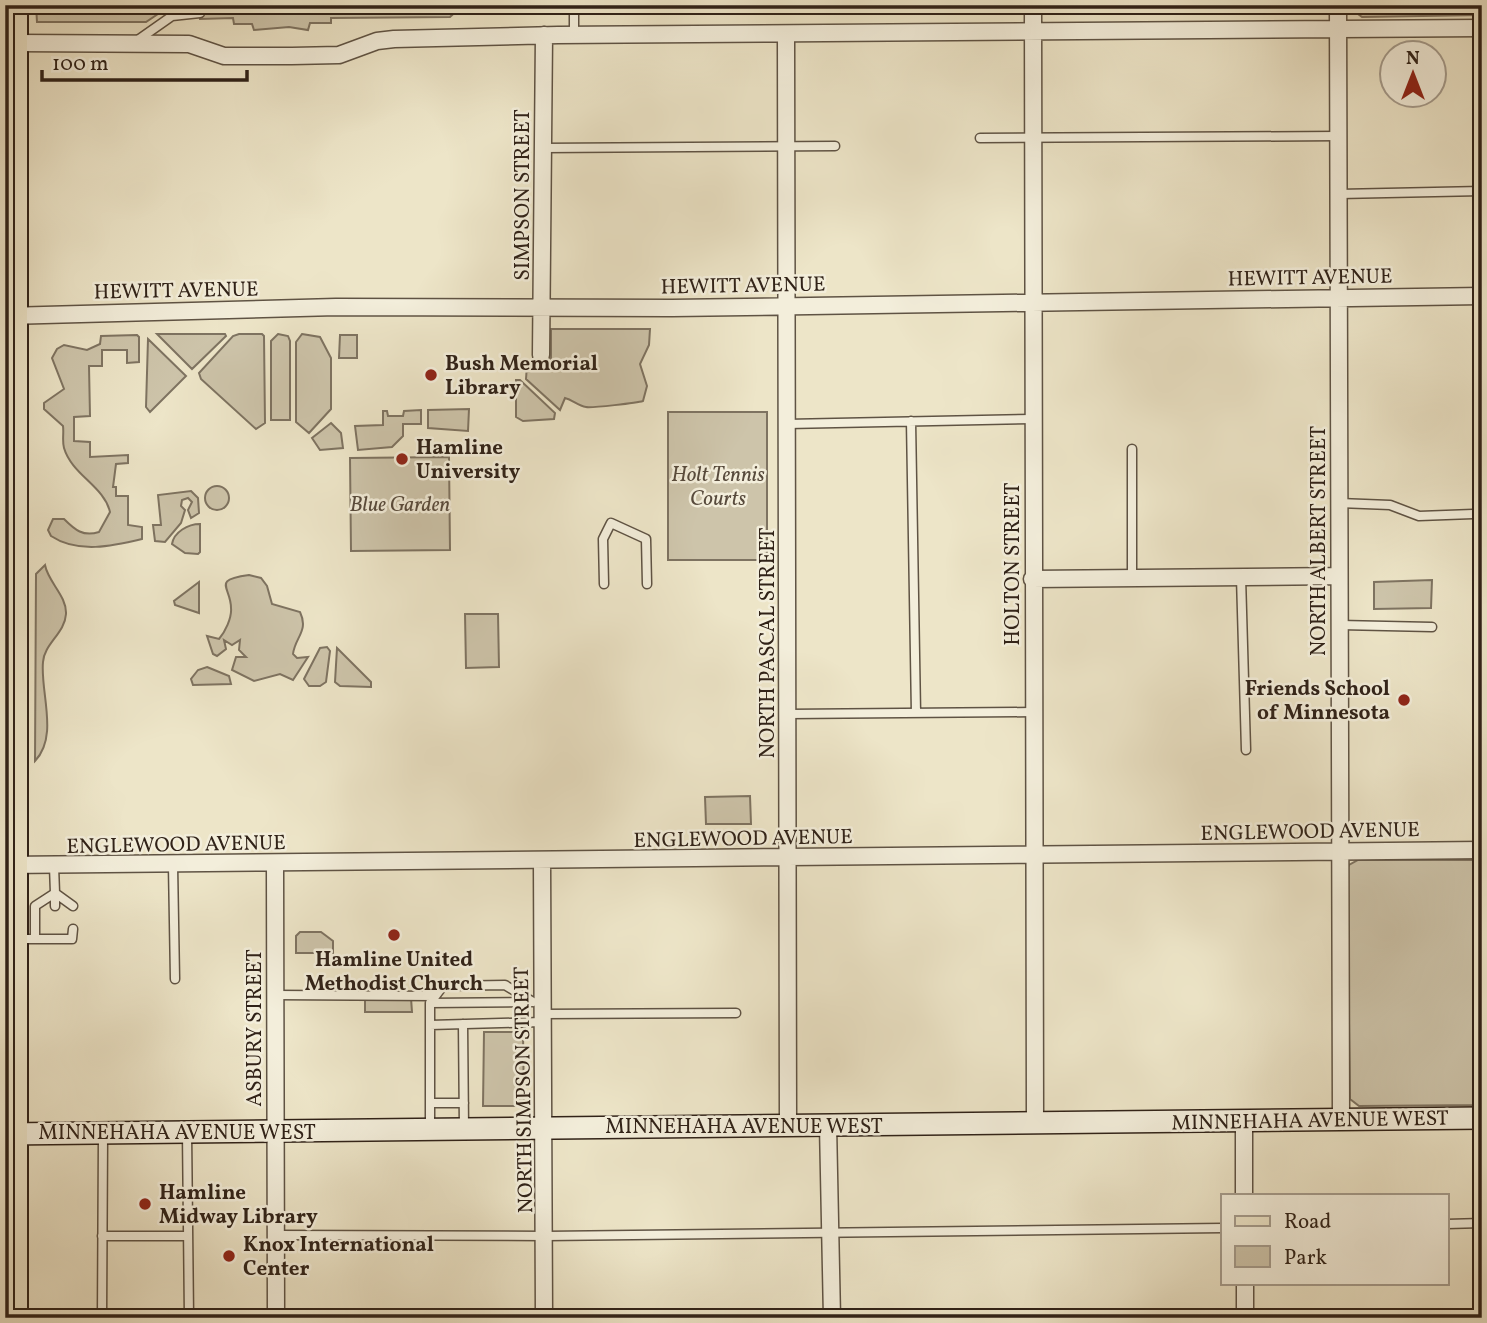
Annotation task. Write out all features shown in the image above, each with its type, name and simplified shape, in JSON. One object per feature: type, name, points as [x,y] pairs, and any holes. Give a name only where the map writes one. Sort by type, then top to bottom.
[{"type":"main road","points":[[15,5],[10,316],[10,866],[25,939],[9,1133],[15,1318]]},
{"type":"street","name":"HOLTON STREET","points":[[1033,5],[1035,1122]]},
{"type":"street","name":"NORTH ALBERT STREET","points":[[1338,5],[1341,1118]]},
{"type":"street","points":[[16,43],[135,42],[195,45],[224,56],[334,55],[385,40],[574,35],[1482,28]]},
{"type":"street","name":"NORTH PASCAL STREET","points":[[786,35],[788,1126]]},
{"type":"street","name":"SIMPSON STREET","points":[[541,355],[544,36]]},
{"type":"street","points":[[5,75],[15,107]]},
{"type":"street","name":"HEWITT AVENUE","points":[[10,316],[336,307],[786,306],[1482,296]]},
{"type":"street","points":[[1032,579],[1339,576]]},
{"type":"street","name":"ENGLEWOOD AVENUE","points":[[10,866],[1482,850]]},
{"type":"street","name":"NORTH SIMPSON STREET","points":[[542,861],[540,1010],[546,1236],[544,1318]]},
{"type":"street","name":"ASBURY STREET","points":[[275,864],[276,1318]]},
{"type":"street","name":"MINNEHAHA AVENUE WEST","points":[[9,1133],[1482,1118]]},
{"type":"street","points":[[1244,1120],[1244,1194]]},
{"type":"street","points":[[828,1125],[832,1318]]},
{"type":"street","points":[[1245,1284],[1245,1318]]},
{"type":"lane","points":[[574,5],[574,35]]},
{"type":"lane","points":[[135,42],[172,16],[200,13]]},
{"type":"lane","points":[[980,138],[1339,136]]},
{"type":"lane","points":[[543,148],[835,146]]},
{"type":"lane","points":[[1339,194],[1482,191]]},
{"type":"lane","points":[[787,424],[1033,419]]},
{"type":"lane","points":[[911,421],[916,713]]},
{"type":"lane","points":[[1132,450],[1132,578]]},
{"type":"lane","points":[[1339,503],[1390,505],[1419,516],[1473,514]]},
{"type":"lane","points":[[604,584],[604,539],[611,523],[646,539],[646,584]]},
{"type":"lane","points":[[1241,577],[1246,750]]},
{"type":"lane","points":[[1340,625],[1432,627]]},
{"type":"lane","points":[[788,714],[1033,712]]},
{"type":"lane","points":[[173,865],[175,979]]},
{"type":"lane","points":[[54,866],[55,906]]},
{"type":"lane","points":[[55,893],[35,906],[25,939],[72,939],[73,929]]},
{"type":"lane","points":[[55,893],[73,906]]},
{"type":"lane","points":[[55,929],[55,939]]},
{"type":"lane","points":[[430,1129],[432,999],[443,986],[505,985],[540,1010]]},
{"type":"lane","points":[[275,995],[432,999],[540,1010],[736,1013]]},
{"type":"lane","points":[[430,1024],[463,1024],[540,1010]]},
{"type":"lane","points":[[463,1024],[464,1129]]},
{"type":"lane","points":[[430,1103],[464,1103]]},
{"type":"lane","points":[[187,1132],[189,1318]]},
{"type":"lane","points":[[102,1318],[103,1133]]},
{"type":"lane","points":[[1448,1224],[1482,1223]]},
{"type":"lane","points":[[276,1235],[546,1236],[1221,1228]]},
{"type":"lane","points":[[103,1236],[188,1236]]},
{"type":"green space","points":[[36,5],[463,5],[450,17],[331,18],[331,23],[310,23],[308,30],[289,27],[254,30],[252,24],[234,24],[233,18],[200,19],[199,7],[167,8],[146,22],[37,22]]},
{"type":"green space","points":[[1354,5],[1482,5],[1482,15],[1362,17],[1354,11]]},
{"type":"green space","points":[[551,329],[650,329],[649,345],[640,364],[647,386],[643,401],[586,407],[565,398],[560,410],[526,379],[527,365],[551,365]]},
{"type":"green space","points":[[157,334],[225,334],[226,336],[192,369]]},
{"type":"green space","points":[[278,334],[288,336],[290,341],[290,420],[271,420],[271,341]]},
{"type":"green space","points":[[302,334],[320,337],[331,358],[331,409],[309,433],[296,422],[296,342]]},
{"type":"green space","points":[[137,335],[139,362],[127,363],[127,350],[102,350],[102,366],[89,366],[90,416],[74,417],[74,441],[90,442],[90,457],[128,455],[128,463],[116,464],[113,487],[116,487],[116,496],[128,496],[128,525],[142,527],[142,539],[96,547],[61,542],[51,536],[48,530],[53,519],[64,519],[88,534],[99,532],[110,512],[101,495],[68,457],[63,445],[63,426],[44,409],[44,403],[64,389],[52,358],[57,349],[64,345],[87,350],[100,344],[101,336]]},
{"type":"green space","points":[[340,335],[357,335],[357,358],[339,358]]},
{"type":"green space","points":[[233,336],[264,336],[265,423],[256,429],[201,379],[199,373]]},
{"type":"green space","points":[[148,339],[186,376],[150,412],[146,407]]},
{"type":"green space","points":[[516,380],[520,380],[555,413],[554,419],[523,421],[516,417]]},
{"type":"green space","points":[[469,409],[468,431],[428,428],[428,410]]},
{"type":"green space","points":[[421,410],[421,424],[403,424],[403,436],[392,447],[358,450],[355,426],[383,425],[383,411],[387,411],[388,416],[403,416],[404,411]]},
{"type":"green space","name":"Holt Tennis Courts","points":[[668,412],[767,412],[767,560],[668,560]]},
{"type":"green space","points":[[331,423],[341,433],[343,448],[320,450],[312,438]]},
{"type":"green space","name":"Blue Garden","points":[[449,457],[450,550],[351,551],[350,458]]},
{"type":"green space","points":[[217,486],[226,489],[229,498],[226,507],[217,510],[208,507],[205,498],[208,489]]},
{"type":"green space","points":[[191,491],[198,498],[199,513],[191,518],[188,510],[192,502],[188,498],[182,500],[181,506],[185,510],[181,523],[165,542],[155,541],[153,525],[161,525],[158,495]]},
{"type":"green space","points":[[200,524],[198,554],[185,553],[172,544],[182,530]]},
{"type":"green space","points":[[45,565],[64,601],[66,614],[62,627],[44,656],[46,739],[35,761],[36,574]]},
{"type":"green space","points":[[249,575],[261,578],[267,586],[272,604],[300,612],[303,624],[293,654],[297,658],[308,657],[293,680],[280,674],[254,681],[232,670],[236,657],[246,657],[239,650],[240,640],[232,645],[224,640],[226,649],[217,656],[213,654],[207,636],[219,639],[230,616],[227,582]]},
{"type":"green space","points":[[1432,580],[1431,608],[1374,609],[1374,582]]},
{"type":"green space","points":[[199,582],[199,613],[175,605],[174,601]]},
{"type":"green space","points":[[465,614],[498,614],[499,667],[466,668]]},
{"type":"green space","points":[[327,647],[330,651],[326,682],[320,686],[309,686],[304,679],[320,648]]},
{"type":"green space","points":[[337,648],[371,682],[371,687],[340,686],[335,682]]},
{"type":"green space","points":[[207,667],[229,676],[231,684],[193,685],[191,679],[198,670]]},
{"type":"green space","points":[[750,796],[751,824],[706,824],[705,797]]},
{"type":"green space","points":[[1358,860],[1482,860],[1482,1105],[1359,1106],[1350,1099],[1347,870],[1349,865]]},
{"type":"green space","points":[[300,932],[321,932],[333,941],[333,953],[296,953],[296,936]]},
{"type":"green space","points":[[365,997],[411,998],[412,1012],[365,1012]]},
{"type":"green space","points":[[484,1032],[523,1032],[524,1106],[483,1106]]},
{"type":"place","name":"Bush Memorial Library","points":[[431,375]]},
{"type":"place","name":"Hamline University","points":[[402,459]]},
{"type":"place","name":"Friends School of Minnesota","points":[[1404,700]]},
{"type":"place","name":"Hamline United Methodist Church","points":[[394,935]]},
{"type":"place","name":"Hamline Midway Library","points":[[145,1204]]},
{"type":"place","name":"Knox International Center","points":[[229,1256]]}]
